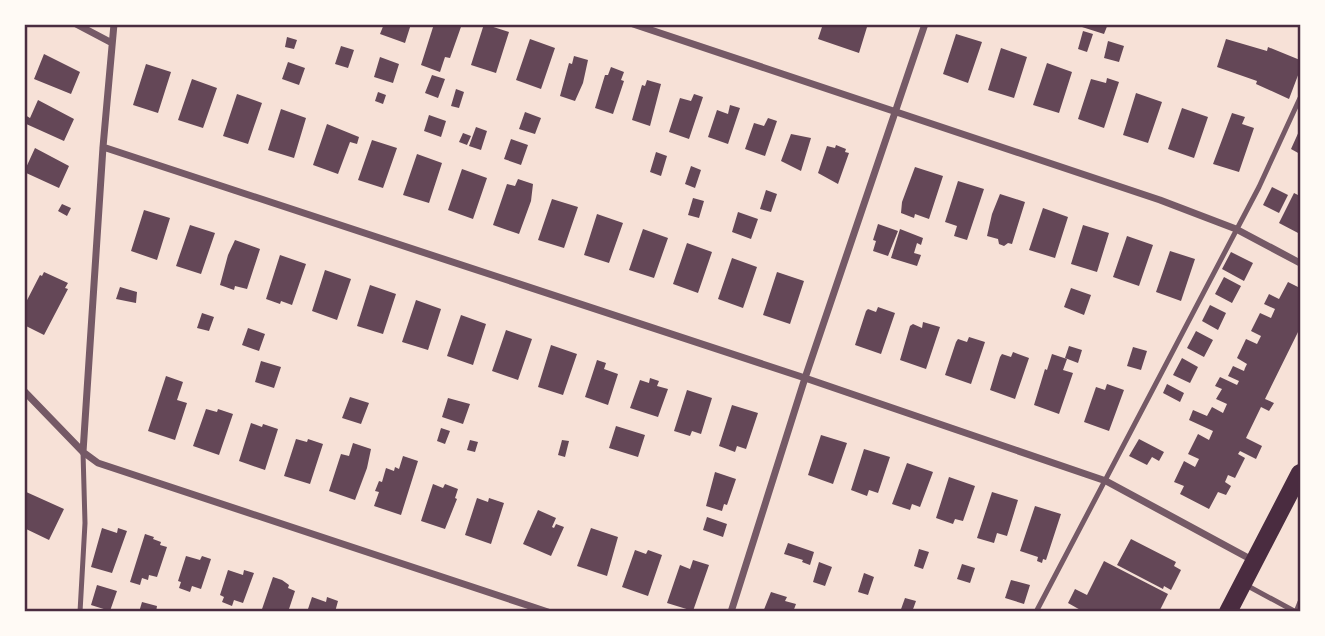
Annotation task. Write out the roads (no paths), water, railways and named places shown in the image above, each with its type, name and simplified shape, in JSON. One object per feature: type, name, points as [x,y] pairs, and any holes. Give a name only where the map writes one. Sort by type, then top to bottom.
[{"type":"main road","points":[[1228,611],[1300,473]]},
{"type":"street","points":[[76,24],[112,43]]},
{"type":"street","points":[[83,452],[114,24]]},
{"type":"street","points":[[633,24],[1160,200],[1236,229],[1300,263]]},
{"type":"street","points":[[730,611],[805,378],[925,24]]},
{"type":"street","points":[[103,147],[805,378],[1106,481],[1254,561]]},
{"type":"street","points":[[24,391],[97,463],[548,611]]},
{"type":"lane","points":[[1036,611],[1259,187],[1300,98]]},
{"type":"lane","points":[[80,611],[85,523],[83,452]]},
{"type":"lane","points":[[1243,584],[1296,611],[1300,602]]}]
